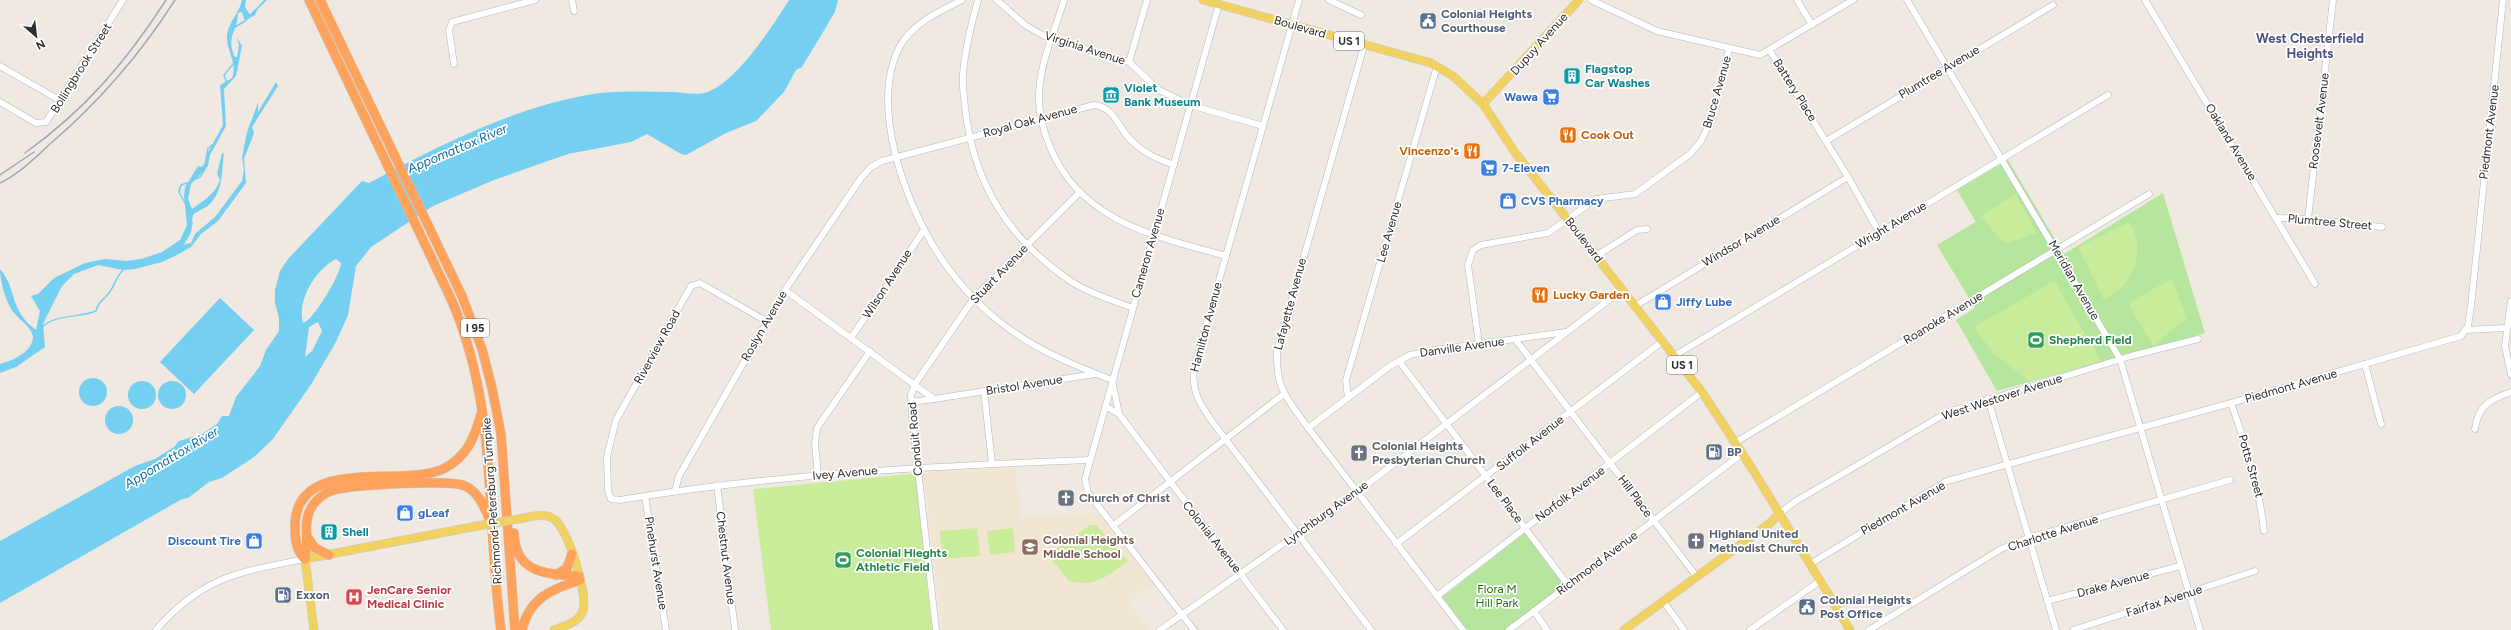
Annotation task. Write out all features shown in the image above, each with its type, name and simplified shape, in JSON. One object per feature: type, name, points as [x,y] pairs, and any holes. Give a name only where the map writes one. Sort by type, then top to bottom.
[{"type":"highway","name":"Richmond-Petersburg Turnpike","points":[[309,0],[462,324],[475,368],[483,407],[501,630]]},
{"type":"highway","name":"Richmond-Petersburg Turnpike","points":[[320,0],[428,229],[462,296],[487,367],[500,426],[515,630]]},
{"type":"highway","points":[[306,559],[297,550],[296,520],[302,502],[311,492],[323,484],[340,479],[421,474],[441,470],[457,460],[467,450],[474,438],[483,407]]},
{"type":"highway","points":[[306,559],[306,521],[311,508],[320,497],[330,491],[342,488],[449,483],[464,485],[476,494],[493,529]]},
{"type":"highway","points":[[506,504],[514,541],[523,560],[539,572],[579,578]]},
{"type":"highway","points":[[306,534],[315,548],[329,555]]},
{"type":"highway","points":[[556,575],[567,568],[572,554]]},
{"type":"highway","points":[[522,630],[530,610],[543,595],[579,578]]},
{"type":"main road","name":"Boulevard","points":[[1204,0],[1437,66],[1464,84],[1483,104],[1514,151],[1702,392],[1743,453],[1850,630]]},
{"type":"main road","name":"Dupuy Avenue","points":[[1483,104],[1579,0]]},
{"type":"main road","points":[[1624,630],[1697,577],[1780,513]]},
{"type":"main road","points":[[314,630],[306,559],[472,527],[542,516],[555,519],[564,531],[585,601],[583,612],[575,621],[554,630]]},
{"type":"street","name":"Bollingbrook Street","points":[[0,102],[33,121],[40,124],[46,122],[61,101],[123,0]]},
{"type":"street","points":[[454,64],[450,25],[454,20],[535,0]]},
{"type":"street","points":[[572,0],[574,11]]},
{"type":"street","points":[[962,0],[936,13],[914,29],[901,46],[889,73],[888,104],[896,157],[924,230],[940,256],[974,298],[1000,322],[1033,345],[1095,374]]},
{"type":"street","points":[[978,0],[966,42],[962,76],[968,137],[984,185],[1006,221],[1027,245],[1070,280],[1133,308]]},
{"type":"street","name":"Virginia Avenue","points":[[998,0],[1025,25],[1052,39],[1129,62],[1159,90],[1190,105],[1263,126]]},
{"type":"street","points":[[1064,0],[1052,39],[1040,88],[1040,118],[1060,168],[1080,192],[1107,214],[1153,235],[1226,256]]},
{"type":"street","points":[[1129,62],[1147,0]]},
{"type":"street","name":"Hamilton Avenue","points":[[1299,0],[1192,377],[1193,386],[1198,402],[1371,630]]},
{"type":"street","points":[[1329,0],[1361,15]]},
{"type":"street","name":"Battery Place","points":[[1591,0],[1657,31],[1758,55],[1770,51],[1848,177],[1879,232]]},
{"type":"street","points":[[1797,0],[1812,25]]},
{"type":"street","points":[[1770,51],[1853,0]]},
{"type":"street","name":"Meridian Avenue","points":[[1907,0],[2057,250],[2120,360],[2200,630]]},
{"type":"street","name":"Oakland Avenue","points":[[2145,0],[2277,218],[2315,284]]},
{"type":"street","name":"Roosevelt Avenue","points":[[2308,219],[2333,0]]},
{"type":"street","name":"Piedmont Avenue","points":[[1810,564],[1938,485],[2007,464],[2231,403],[2456,338],[2466,330],[2500,51],[2503,0]]},
{"type":"street","name":"Cameron Avenue","points":[[1194,630],[1094,500],[1085,484],[1089,460],[1219,4]]},
{"type":"street","name":"Plumtree Avenue","points":[[1826,141],[2053,4]]},
{"type":"street","name":"Lafayette Avenue","points":[[1364,46],[1277,351],[1276,373],[1284,394],[1308,428],[1463,630]]},
{"type":"street","name":"Bruce Avenue","points":[[1479,344],[1468,269],[1470,254],[1481,245],[1548,233],[1601,197],[1625,197],[1635,194],[1697,147],[1710,122],[1729,49]]},
{"type":"street","points":[[0,66],[61,101]]},
{"type":"street","name":"Lee Avenue","points":[[1348,398],[1346,380],[1437,66]]},
{"type":"street","name":"Wright Avenue","points":[[1674,356],[2108,95]]},
{"type":"street","name":"Royal Oak Avenue","points":[[867,170],[879,162],[896,157],[1088,106],[1101,106],[1111,111],[1124,132],[1140,149],[1157,159],[1174,165]]},
{"type":"street","name":"Roslyn Avenue","points":[[675,491],[680,476],[766,321],[785,290],[867,170]]},
{"type":"street","name":"Windsor Avenue","points":[[1635,306],[1848,177]]},
{"type":"street","name":"Stuart Avenue","points":[[915,384],[974,298],[1080,192]]},
{"type":"street","name":"Roanoke Avenue","points":[[1736,442],[2149,194]]},
{"type":"street","name":"Plumtree Street","points":[[2277,218],[2308,219],[2382,227]]},
{"type":"street","points":[[1596,256],[1637,230],[1647,229]]},
{"type":"street","name":"Wilson Avenue","points":[[851,338],[924,230]]},
{"type":"street","name":"Riverview Road","points":[[608,491],[607,457],[616,420],[691,286],[700,283],[766,321]]},
{"type":"street","name":"Conduit Road","points":[[785,290],[915,384],[911,402],[936,630]]},
{"type":"street","name":"Lynchburg Avenue","points":[[1160,630],[1298,535],[1357,492],[1622,290]]},
{"type":"street","points":[[2511,302],[2506,328],[2505,352],[2511,375]]},
{"type":"street","points":[[2466,330],[2506,328]]},
{"type":"street","name":"Danville Avenue","points":[[1308,428],[1399,361],[1420,353],[1568,332]]},
{"type":"street","name":"Hill Place","points":[[1515,339],[1697,577]]},
{"type":"street","name":"West Westover Avenue","points":[[1780,513],[1796,501],[1941,415],[1988,399],[2120,360],[2198,339]]},
{"type":"street","name":"Suffolk Avenue","points":[[1396,544],[1662,341]]},
{"type":"street","points":[[818,475],[815,444],[816,428],[870,351]]},
{"type":"street","name":"Lee Place","points":[[1399,361],[1568,585]]},
{"type":"street","points":[[2365,364],[2381,424]]},
{"type":"street","name":"Bristol Avenue","points":[[911,402],[1095,374],[1112,380]]},
{"type":"street","name":"Colonial Avenue","points":[[1112,380],[1118,414],[1283,630]]},
{"type":"street","points":[[915,384],[934,399]]},
{"type":"street","points":[[984,391],[992,464]]},
{"type":"street","name":"Norfolk Avenue","points":[[1437,596],[1702,392]]},
{"type":"street","points":[[2475,429],[2479,413],[2485,403],[2511,392]]},
{"type":"street","points":[[1114,525],[1169,481],[1284,394]]},
{"type":"street","points":[[1988,399],[2056,630]]},
{"type":"street","name":"Potts Street","points":[[2231,403],[2251,458],[2261,500],[2264,531]]},
{"type":"street","points":[[1105,406],[1118,414]]},
{"type":"street","name":"Richmond Avenue","points":[[1509,630],[1743,453]]},
{"type":"street","name":"Ivey Avenue","points":[[608,491],[609,497],[613,500],[717,485],[818,475],[918,468],[1089,460]]},
{"type":"street","name":"Charlotte Avenue","points":[[1869,630],[2001,549],[2028,538],[2230,480]]},
{"type":"street","name":"Chestnut Avenue","points":[[717,485],[735,630]]},
{"type":"street","name":"Pinehurst Avenue","points":[[645,496],[666,630]]},
{"type":"street","points":[[156,630],[198,591],[215,581],[243,572],[306,559]]},
{"type":"street","name":"Drake Avenue","points":[[2047,601],[2180,566]]},
{"type":"street","name":"Fairfax Avenue","points":[[2073,630],[2255,571]]},
{"type":"street","points":[[1752,630],[1820,581]]},
{"type":"street","points":[[1663,601],[1684,630]]},
{"type":"street","points":[[1534,611],[1547,630]]},
{"type":"shaded area","name":"Colonial Heights Middle School","points":[[1016,468],[1020,517],[1101,513],[1155,583],[1128,602],[1149,630],[942,630],[923,471]]},
{"type":"green space","points":[[2008,160],[2064,254],[2163,193],[2205,333],[1997,391],[1956,320],[1975,308],[1937,245],[1976,222],[1957,190]]},
{"type":"green space","points":[[2013,195],[2016,196],[2037,233],[2006,243],[2000,239],[1981,216]]},
{"type":"green space","points":[[2130,222],[2135,234],[2137,245],[2135,267],[2123,285],[2115,293],[2104,300],[2079,249],[2082,245]]},
{"type":"green space","points":[[2172,279],[2187,319],[2153,345],[2129,305],[2130,302]]},
{"type":"green space","name":"Shepherd Field","points":[[2052,282],[2055,282],[2101,361],[2029,381],[1993,353],[1974,327]]},
{"type":"green space","name":"Colonial Hieghts Athletic Field","points":[[912,474],[916,478],[932,630],[771,630],[753,489]]},
{"type":"green space","points":[[1090,525],[1096,525],[1128,561],[1101,579],[1087,583],[1069,581],[1048,555]]},
{"type":"green space","points":[[977,528],[980,556],[942,559],[940,531]]},
{"type":"green space","points":[[1013,528],[1015,552],[990,555],[987,531]]},
{"type":"green space","name":"Flora M Hill Park","points":[[1525,533],[1564,585],[1505,630],[1468,630],[1442,597]]},
{"type":"water","points":[[242,0],[246,0],[245,7],[250,15],[264,0],[267,0],[258,9],[255,15],[245,21],[242,12],[238,13],[231,44],[235,57],[237,57],[239,45],[237,38],[242,46],[236,76],[224,89],[226,126],[210,155],[208,166],[191,184],[188,199],[192,209],[208,197],[218,185],[220,180],[217,174],[222,153],[224,154],[220,187],[209,205],[193,215],[190,232],[182,245],[191,243],[195,234],[215,217],[242,181],[244,170],[242,157],[247,132],[258,103],[258,112],[276,82],[278,86],[252,127],[254,133],[244,159],[246,183],[218,221],[201,234],[191,247],[177,255],[162,262],[135,269],[123,270],[98,265],[74,274],[62,286],[43,324],[45,347],[16,367],[0,373],[0,364],[17,358],[26,351],[30,347],[33,336],[30,329],[15,314],[6,299],[2,286],[0,269],[6,277],[21,315],[36,330],[40,311],[31,296],[38,294],[54,278],[85,263],[105,259],[126,261],[141,259],[162,252],[180,240],[187,225],[184,196],[185,187],[198,166],[201,167],[206,163],[206,156],[223,125],[220,85],[232,78],[234,67],[228,46],[227,35],[229,26],[239,9]]},
{"type":"water","name":"Appomattox River","points":[[789,0],[838,0],[835,12],[802,67],[796,70],[784,92],[756,121],[726,133],[686,155],[681,154],[647,134],[631,142],[568,154],[494,180],[433,206],[371,247],[356,266],[348,315],[336,342],[312,383],[273,439],[254,457],[222,478],[209,482],[188,498],[182,499],[0,603],[0,541],[135,466],[155,459],[174,447],[179,441],[202,434],[217,424],[222,416],[229,416],[236,397],[260,366],[266,350],[279,331],[279,318],[275,303],[275,290],[280,271],[288,259],[362,181],[369,183],[475,130],[530,109],[558,101],[608,92],[672,92],[694,94],[708,92],[719,86],[742,65],[764,38]],"holes":[[[336,259],[341,263],[340,269],[332,286],[313,314],[303,323],[303,305],[309,286],[321,270]],[[318,322],[322,331],[312,351],[305,357],[309,327]]]},
{"type":"water","points":[[220,298],[254,330],[194,394],[160,362]]},
{"type":"water","points":[[93,378],[103,382],[107,392],[103,402],[93,406],[83,402],[79,392],[83,382]]},
{"type":"water","points":[[142,381],[152,385],[156,395],[152,405],[142,409],[132,405],[128,395],[132,385]]},
{"type":"water","points":[[172,381],[182,385],[186,395],[182,405],[172,409],[162,405],[158,395],[162,385]]},
{"type":"water","points":[[119,406],[129,410],[133,420],[129,430],[119,434],[109,430],[105,420],[109,410]]},
{"type":"waterway","points":[[235,27],[245,21],[255,10]]},
{"type":"waterway","points":[[227,83],[224,75],[234,63],[228,38]]},
{"type":"waterway","points":[[205,165],[208,148],[212,145]]},
{"type":"waterway","points":[[193,180],[200,177],[205,169]]},
{"type":"waterway","points":[[185,203],[179,192],[181,185],[187,183]]},
{"type":"waterway","points":[[182,246],[190,233],[192,222]]},
{"type":"waterway","points":[[42,327],[54,320],[96,311],[98,305],[109,293],[123,270]]},
{"type":"railway","points":[[25,153],[67,120],[103,84],[136,44],[166,0]]},
{"type":"railway","points":[[0,183],[14,175],[33,160],[86,111],[148,40],[175,0]]},
{"type":"railway","points":[[0,175],[34,152]]},
{"type":"place","name":"Colonial Heights Courthouse","points":[[1428,21]]},
{"type":"place","name":"Flagstop Car Washes","points":[[1572,76]]},
{"type":"place","name":"Violet Bank Museum","points":[[1111,95]]},
{"type":"place","name":"Wawa","points":[[1551,97]]},
{"type":"place","name":"Cook Out","points":[[1568,135]]},
{"type":"place","name":"Vincenzo's","points":[[1472,151]]},
{"type":"place","name":"7-Eleven","points":[[1489,168]]},
{"type":"place","name":"CVS Pharmacy","points":[[1508,201]]},
{"type":"place","name":"Lucky Garden","points":[[1540,295]]},
{"type":"place","name":"Jiffy Lube","points":[[1663,302]]},
{"type":"place","name":"Shepherd Field","points":[[2036,340]]},
{"type":"place","name":"BP","points":[[1714,452]]},
{"type":"place","name":"Colonial Heights Presbyterian Church","points":[[1359,453]]},
{"type":"place","name":"Church of Christ","points":[[1066,498]]},
{"type":"place","name":"gLeaf","points":[[405,513]]},
{"type":"place","name":"Shell","points":[[329,532]]},
{"type":"place","name":"Discount Tire","points":[[254,541]]},
{"type":"place","name":"Highland United Methodist Church","points":[[1696,541]]},
{"type":"place","name":"Colonial Heights Middle School","points":[[1030,547]]},
{"type":"place","name":"Colonial Hieghts Athletic Field","points":[[843,560]]},
{"type":"place","name":"Exxon","points":[[283,595]]},
{"type":"place","name":"JenCare Senior Medical Clinic","points":[[354,597]]},
{"type":"place","name":"Colonial Heights Post Office","points":[[1807,607]]},
{"type":"district","name":"West Chesterfield Heights","points":[[2310,46]]}]
